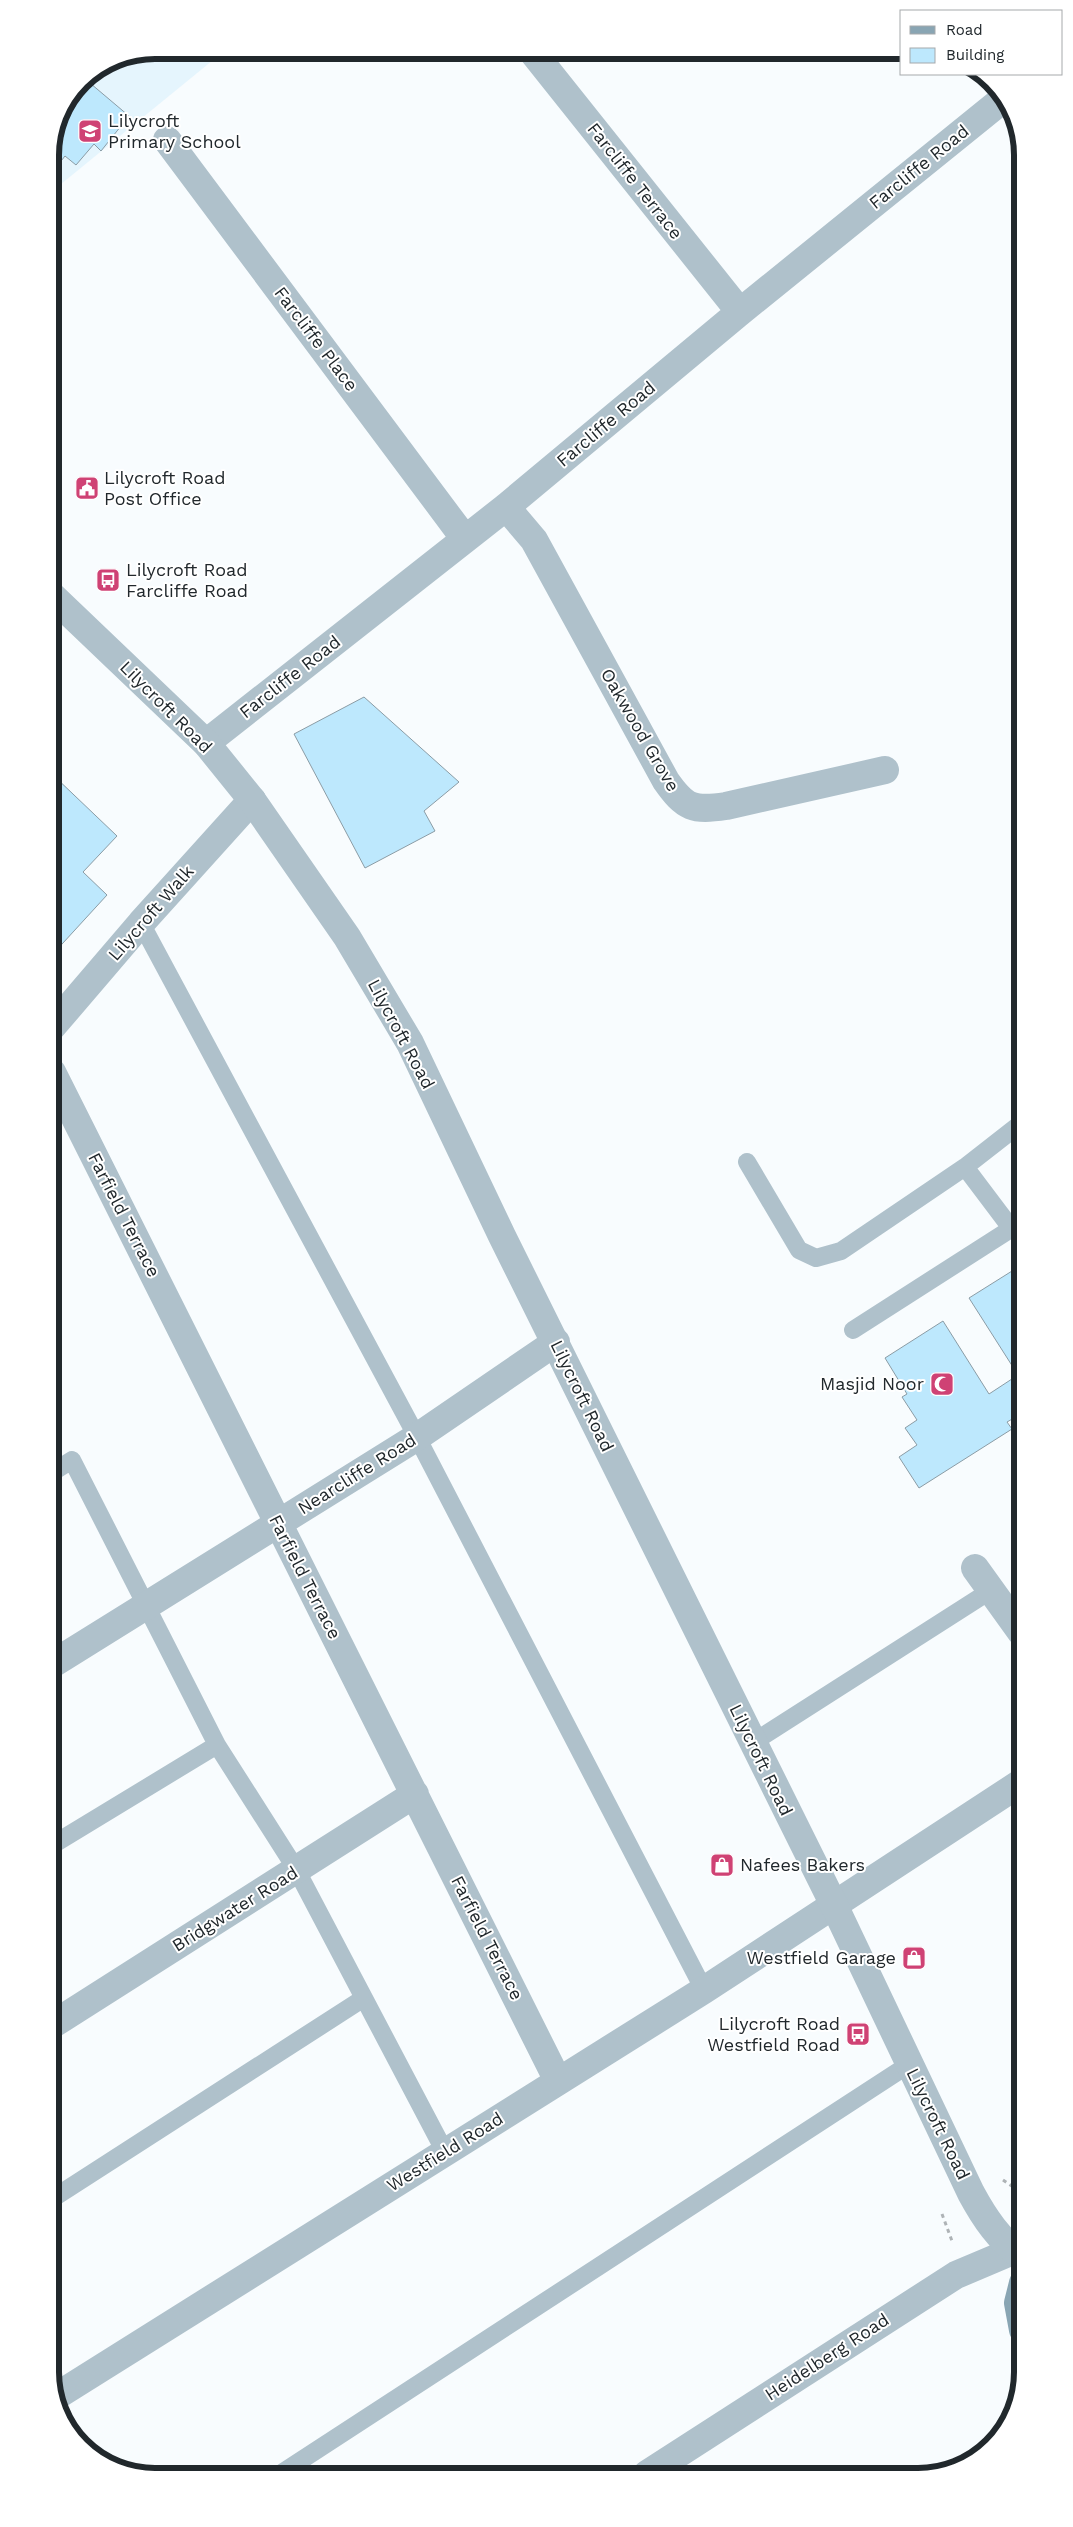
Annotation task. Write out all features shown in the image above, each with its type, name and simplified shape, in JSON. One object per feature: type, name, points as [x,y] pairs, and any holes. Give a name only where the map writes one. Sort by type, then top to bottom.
[{"type":"street","name":"Farcliffe Terrace","points":[[538,59],[740,312]]},
{"type":"street","name":"Farcliffe Road","points":[[206,743],[506,507],[740,312],[999,103]]},
{"type":"street","name":"Farcliffe Place","points":[[167,140],[465,539]]},
{"type":"street","name":"Oakwood Grove","points":[[506,507],[534,540],[678,798],[697,808],[718,807],[885,770]]},
{"type":"street","name":"Lilycroft Road","points":[[59,603],[206,743],[252,800],[347,937],[410,1043],[502,1236],[834,1906],[908,2065],[986,2220],[1000,2239],[1014,2251]]},
{"type":"street","name":"Lilycroft Walk","points":[[59,1019],[141,923],[252,800]]},
{"type":"street","name":"Farfield Terrace","points":[[59,1086],[558,2081]]},
{"type":"street","name":"Nearcliffe Road","points":[[59,1660],[417,1437],[556,1342]]},
{"type":"street","points":[[976,1568],[993,1589],[1014,1621]]},
{"type":"street","name":"Westfield Road","points":[[61,2393],[704,1990],[1014,1787]]},
{"type":"street","name":"Bridgwater Road","points":[[59,2020],[415,1794]]},
{"type":"street","name":"Heidelberg Road","points":[[656,2468],[956,2275],[1014,2255]]},
{"type":"lane","points":[[141,923],[417,1437],[704,1990]]},
{"type":"lane","points":[[747,1162],[799,1250],[816,1258],[842,1251],[965,1167],[1014,1129]]},
{"type":"lane","points":[[965,1167],[1014,1224]]},
{"type":"lane","points":[[852,1330],[1014,1226]]},
{"type":"lane","points":[[59,1468],[72,1460],[217,1745],[296,1869],[445,2152]]},
{"type":"lane","points":[[752,1743],[993,1589]]},
{"type":"lane","points":[[59,1841],[217,1745]]},
{"type":"lane","points":[[59,2194],[364,1998]]},
{"type":"lane","points":[[289,2468],[908,2065]]},
{"type":"shaded area","name":"Lilycroft Primary School","points":[[148,59],[214,59],[59,186],[59,148],[62,130],[78,96],[91,82],[112,69],[136,61]]},
{"type":"building","points":[[90,83],[129,116],[101,151],[94,144],[76,165],[65,156],[59,164],[59,148],[66,118],[78,96]]},
{"type":"building","points":[[364,697],[459,782],[424,811],[435,831],[365,868],[294,734]]},
{"type":"building","points":[[59,781],[117,836],[83,872],[107,895],[59,947]]},
{"type":"building","name":"Masjid Noor","points":[[1014,1270],[1014,1369],[969,1298]]},
{"type":"building","name":"Masjid Noor","points":[[943,1321],[989,1394],[1014,1378],[1014,1418],[1007,1422],[1012,1429],[919,1488],[899,1457],[917,1445],[905,1428],[917,1420],[902,1397],[907,1394],[885,1358]]},
{"type":"place","name":"Lilycroft Primary School","points":[[90,131]]},
{"type":"place","name":"Lilycroft Road Post Office","points":[[87,488]]},
{"type":"place","name":"Lilycroft Road Farcliffe Road","points":[[108,580]]},
{"type":"place","name":"Masjid Noor","points":[[942,1384]]},
{"type":"place","name":"Nafees Bakers","points":[[722,1865]]},
{"type":"place","name":"Westfield Garage","points":[[914,1958]]},
{"type":"place","name":"Lilycroft Road Westfield Road","points":[[858,2034]]}]
